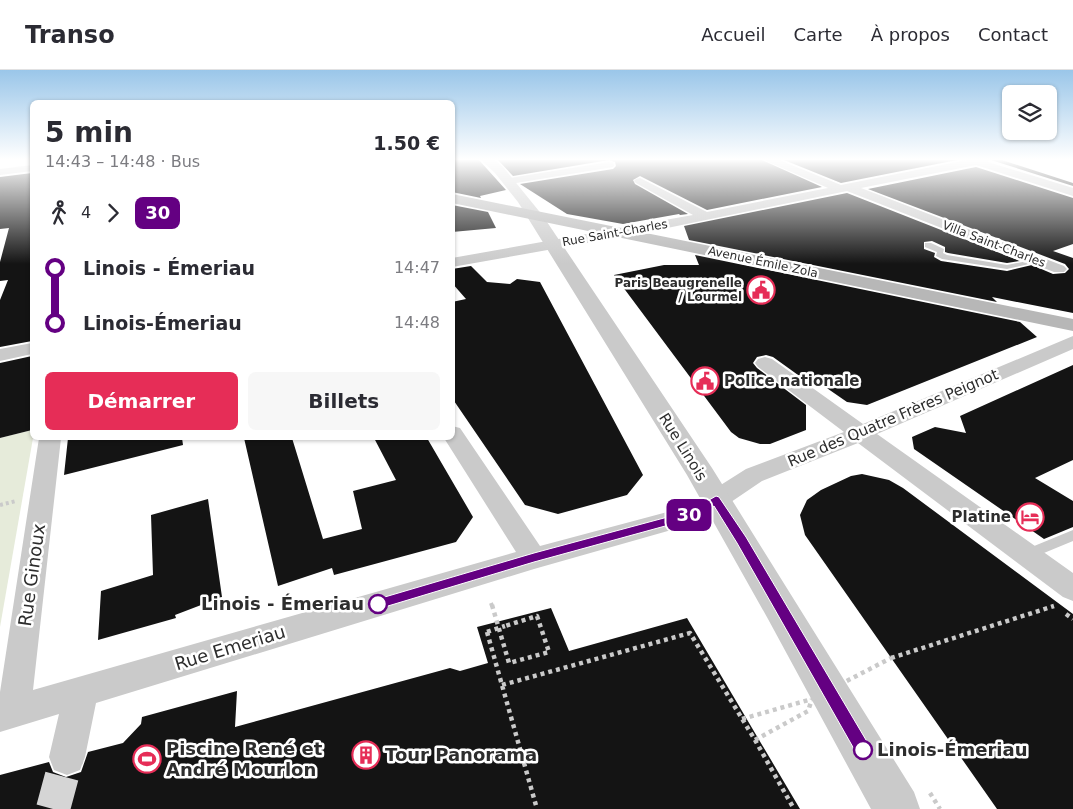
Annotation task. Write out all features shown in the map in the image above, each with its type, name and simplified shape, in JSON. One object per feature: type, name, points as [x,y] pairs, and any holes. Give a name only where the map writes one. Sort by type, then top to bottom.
[{"type":"main road","name":"Avenue Émile Zola","points":[[455,199],[1073,325]]},
{"type":"street","name":"Rue Linois","points":[[520,194],[606,324],[742,540],[897,809]]},
{"type":"street","points":[[665,194],[704,216]]},
{"type":"street","name":"Rue Saint-Charles","points":[[455,262],[619,233],[811,194]]},
{"type":"street","name":"Villa Saint-Charles","points":[[860,194],[1059,269]]},
{"type":"street","name":"Rue des Quatre Frères Peignot","points":[[716,499],[754,475],[1073,342]]},
{"type":"street","points":[[0,355],[30,349]]},
{"type":"street","points":[[765,363],[1073,589]]},
{"type":"street","points":[[455,438],[534,558]]},
{"type":"street","name":"Rue Ginoux","points":[[7,714],[50,440]]},
{"type":"street","name":"Rue Emeriau","points":[[7,714],[534,558],[694,514],[716,499]]},
{"type":"street","points":[[66,757],[80,693]]},
{"type":"lane","points":[[928,245],[939,249],[941,251],[939,254],[945,257],[999,266],[1012,267],[1038,261]]},
{"type":"lane","points":[[1027,555],[1073,535]]},
{"type":"path","points":[[0,505],[22,500]]},
{"type":"path","points":[[492,603],[509,663],[549,652],[537,616],[505,626],[487,632],[536,809]]},
{"type":"path","points":[[742,719],[812,699],[891,658],[1055,606],[1073,619]]},
{"type":"path","points":[[502,685],[690,634],[755,740],[794,809]]},
{"type":"path","points":[[755,740],[808,711],[812,699]]},
{"type":"green space","points":[[30,430],[30,440],[33,440],[0,627],[0,438]]},
{"type":"building","points":[[0,194],[30,194],[30,341],[0,347],[0,300],[8,280],[0,281],[0,262],[9,228],[0,229]]},
{"type":"building","points":[[464,194],[487,194],[480,196],[481,198]]},
{"type":"building","points":[[536,194],[654,194],[688,214],[623,224],[567,214]]},
{"type":"building","points":[[676,194],[785,194],[707,210]]},
{"type":"building","points":[[840,194],[851,194],[1020,261],[1007,263],[948,253],[945,252],[945,247],[932,241],[924,242],[924,249],[935,253],[934,257],[941,261],[1007,271],[1032,265],[1053,274],[1065,273],[1069,269],[1065,264],[882,194],[1062,194],[1073,198],[1073,244],[1053,251],[1073,258],[1073,313],[992,297],[997,302],[689,240],[684,226]]},
{"type":"building","points":[[455,206],[488,212],[496,228],[455,232]]},
{"type":"building","points":[[695,255],[1020,322],[1037,337],[867,405],[847,402],[805,373],[805,380],[773,357],[766,355],[757,357],[753,363],[757,368],[806,405],[806,430],[770,444],[760,444],[739,438],[731,432],[614,275],[664,265],[699,265]]},
{"type":"building","points":[[471,266],[487,282],[510,284],[517,279],[540,282],[643,475],[627,495],[558,514],[525,505],[455,402],[455,301],[466,299],[455,286],[455,269]]},
{"type":"building","points":[[30,356],[30,430],[0,438],[0,363]]},
{"type":"building","points":[[1073,365],[1073,460],[1035,478],[1073,501],[1073,527],[1044,539],[914,449],[912,437],[935,427],[966,433],[960,416]]},
{"type":"building","points":[[68,440],[182,440],[183,445],[64,475]]},
{"type":"building","points":[[244,440],[293,440],[323,539],[362,529],[353,491],[396,480],[375,440],[428,440],[473,517],[456,542],[334,575],[332,568],[278,586]]},
{"type":"building","points":[[862,474],[889,480],[903,488],[1073,614],[1073,809],[997,809],[805,535],[800,515],[807,500],[821,490],[851,476]]},
{"type":"building","points":[[208,499],[222,597],[175,615],[176,618],[98,640],[101,591],[153,575],[151,515]]},
{"type":"building","points":[[551,608],[569,651],[687,618],[800,809],[0,809],[0,775],[49,762],[53,772],[66,777],[81,772],[88,752],[123,743],[141,724],[142,717],[237,691],[235,727],[450,668],[460,671],[488,663],[477,627]]},
{"type":"tunnel","points":[[53,809],[67,757]]},
{"type":"bus line","name":"30","points":[[378,604],[534,558],[694,514],[716,499],[742,540],[863,750]]},
{"type":"place","name":"Paris Beaugrenelle / Lourmel","points":[[761,290]]},
{"type":"place","name":"Police nationale","points":[[705,381]]},
{"type":"place","name":"Platine","points":[[1030,517]]},
{"type":"place","name":"Linois - Émeriau","points":[[378,604]]},
{"type":"place","name":"Linois-Émeriau","points":[[863,750]]},
{"type":"place","name":"Tour Panorama","points":[[366,755]]},
{"type":"place","name":"Piscine René et André Mourlon","points":[[147,759]]}]
